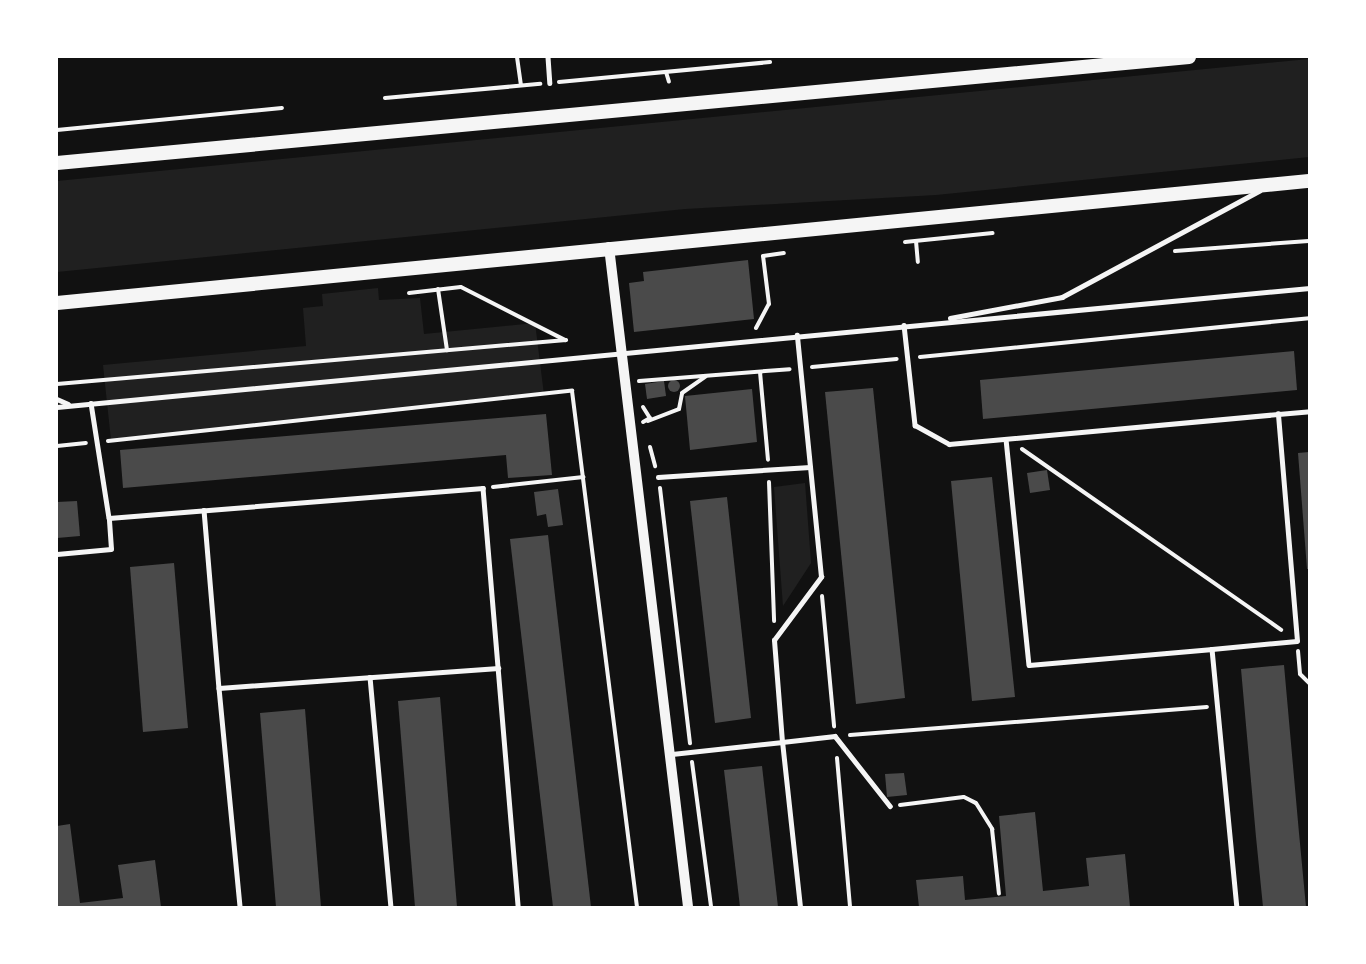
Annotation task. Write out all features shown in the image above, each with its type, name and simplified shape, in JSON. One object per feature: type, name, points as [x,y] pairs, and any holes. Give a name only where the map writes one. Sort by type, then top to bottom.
[{"type":"main road","points":[[57,163],[1189,57]]},
{"type":"main road","points":[[57,303],[609,247],[1309,181]]},
{"type":"street","points":[[609,247],[688,907]]},
{"type":"lane","points":[[548,57],[550,83]]},
{"type":"lane","points":[[923,323],[1062,297],[1271,184]]},
{"type":"lane","points":[[57,407],[758,338],[1309,288]]},
{"type":"lane","points":[[904,325],[915,425],[949,444],[1309,411]]},
{"type":"lane","points":[[797,335],[821,577],[774,640],[782,742],[800,907]]},
{"type":"lane","points":[[57,399],[69,405]]},
{"type":"lane","points":[[57,554],[111,549],[109,518],[92,403]]},
{"type":"lane","points":[[1006,439],[1029,665],[1212,649],[1297,641],[1278,414]]},
{"type":"lane","points":[[658,477],[810,467]]},
{"type":"lane","points":[[109,518],[483,488],[518,907]]},
{"type":"lane","points":[[204,510],[240,907]]},
{"type":"lane","points":[[1212,649],[1237,907]]},
{"type":"lane","points":[[219,688],[498,668]]},
{"type":"lane","points":[[370,677],[391,907]]},
{"type":"lane","points":[[670,754],[835,736],[890,806]]},
{"type":"path","points":[[517,57],[521,85]]},
{"type":"path","points":[[385,98],[770,62]]},
{"type":"path","points":[[666,72],[669,82]]},
{"type":"path","points":[[57,130],[282,108]]},
{"type":"path","points":[[905,242],[993,233]]},
{"type":"path","points":[[916,241],[918,262]]},
{"type":"path","points":[[1143,254],[1309,241]]},
{"type":"path","points":[[758,338],[756,325],[770,304],[763,256],[784,253]]},
{"type":"path","points":[[57,384],[566,340],[461,286],[409,292]]},
{"type":"path","points":[[438,289],[447,350]]},
{"type":"path","points":[[637,393],[635,381],[760,372],[1309,318]]},
{"type":"path","points":[[760,372],[769,469],[774,640]]},
{"type":"path","points":[[647,421],[679,409],[682,393],[707,376]]},
{"type":"path","points":[[57,446],[572,392],[637,907]]},
{"type":"path","points":[[638,404],[647,410],[658,477],[711,907]]},
{"type":"path","points":[[1006,439],[1297,641],[1300,674],[1309,683]]},
{"type":"path","points":[[483,488],[583,477]]},
{"type":"path","points":[[821,577],[850,907]]},
{"type":"path","points":[[835,736],[1218,706]]},
{"type":"path","points":[[890,806],[951,797],[976,803],[988,815],[992,830],[999,894]]},
{"type":"shaded area","points":[[1309,59],[1309,157],[936,195],[685,209],[57,272],[57,181]]},
{"type":"shaded area","points":[[378,288],[379,300],[420,298],[424,334],[535,323],[544,395],[111,440],[103,365],[306,346],[303,308],[323,306],[322,294]]},
{"type":"shaded area","points":[[805,483],[811,563],[783,606],[774,487]]},
{"type":"building","points":[[748,260],[754,319],[634,332],[629,283],[644,281],[643,272]]},
{"type":"building","points":[[1294,351],[1297,390],[983,419],[980,380]]},
{"type":"building","points":[[676,380],[679,381],[679,391],[672,392],[669,391],[668,384],[669,381]]},
{"type":"building","points":[[664,381],[666,396],[647,399],[645,384]]},
{"type":"building","points":[[873,388],[905,698],[856,704],[825,392]]},
{"type":"building","points":[[752,389],[757,442],[690,450],[685,396]]},
{"type":"building","points":[[546,414],[552,475],[508,478],[506,455],[123,488],[120,450]]},
{"type":"building","points":[[1309,452],[1309,569],[1307,569],[1298,453]]},
{"type":"building","points":[[1047,470],[1050,490],[1030,493],[1027,473]]},
{"type":"building","points":[[992,477],[1015,697],[972,701],[951,481]]},
{"type":"building","points":[[558,489],[563,525],[548,527],[546,514],[537,516],[534,492]]},
{"type":"building","points":[[727,497],[751,718],[715,723],[690,501]]},
{"type":"building","points":[[77,501],[80,536],[57,538],[57,502]]},
{"type":"building","points":[[548,535],[591,907],[553,907],[510,539]]},
{"type":"building","points":[[174,563],[188,728],[143,732],[130,567]]},
{"type":"building","points":[[1284,665],[1306,907],[1263,907],[1256,837],[1241,669]]},
{"type":"building","points":[[440,697],[457,907],[415,907],[398,701]]},
{"type":"building","points":[[305,709],[321,907],[276,907],[260,713]]},
{"type":"building","points":[[762,766],[778,907],[740,907],[724,770]]},
{"type":"building","points":[[904,773],[907,795],[887,797],[885,774]]},
{"type":"building","points":[[1035,812],[1043,891],[1089,886],[1086,858],[1125,854],[1130,907],[919,907],[916,880],[963,876],[965,900],[1006,896],[999,816]]},
{"type":"building","points":[[70,824],[80,903],[123,898],[118,865],[155,860],[161,907],[57,907],[57,826]]}]
